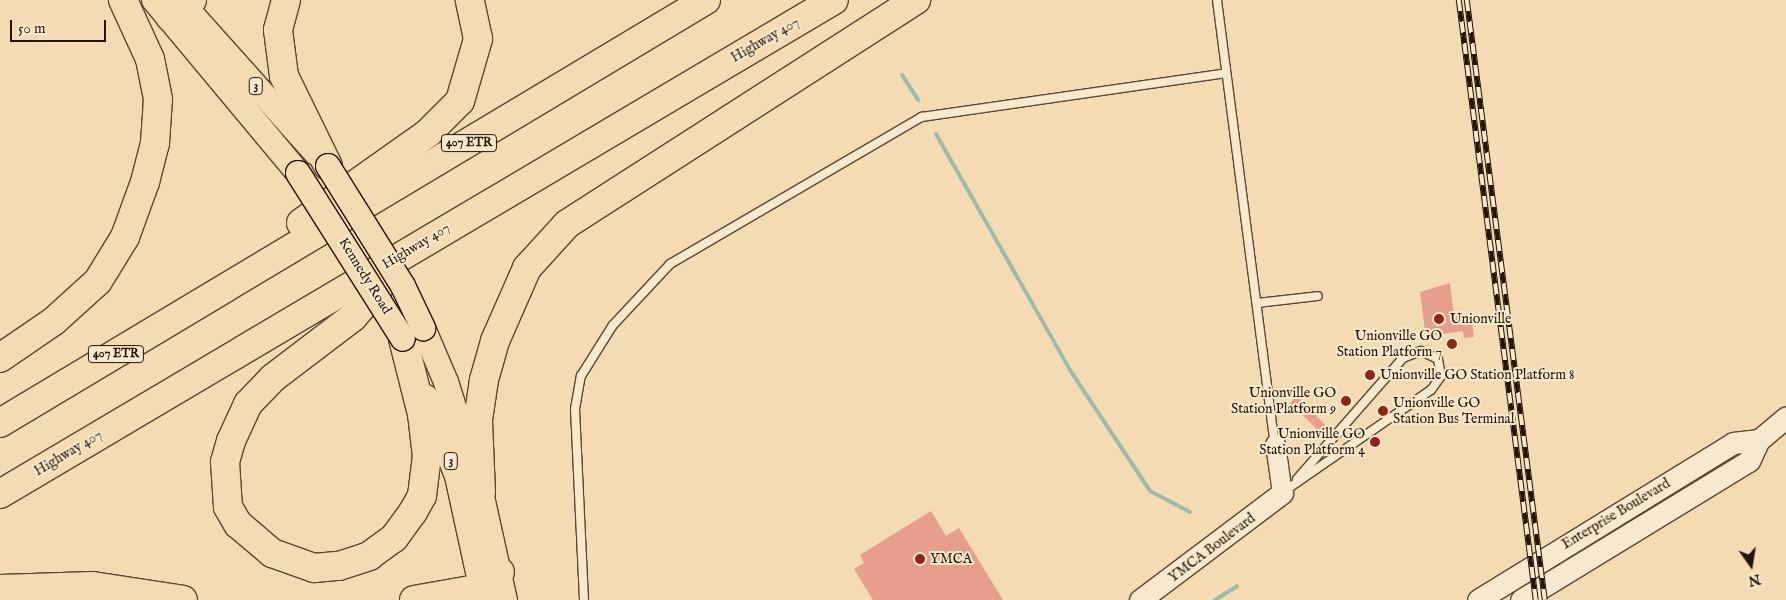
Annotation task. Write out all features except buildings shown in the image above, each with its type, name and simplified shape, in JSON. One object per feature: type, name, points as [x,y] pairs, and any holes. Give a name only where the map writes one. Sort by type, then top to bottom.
[{"type":"highway","points":[[0,358],[54,322],[98,281],[125,237],[145,182],[155,142],[158,98],[150,59],[123,0]]},
{"type":"highway","points":[[286,0],[278,30],[284,76],[328,166]]},
{"type":"highway","points":[[231,286],[292,230],[428,133],[460,101],[478,39],[470,0]]},
{"type":"highway","name":"407 ETR","points":[[0,423],[706,0]]},
{"type":"highway","name":"Highway 407","points":[[0,494],[412,248],[834,0]]},
{"type":"highway","points":[[481,492],[478,420],[484,380],[495,341],[527,268],[568,224],[916,0]]},
{"type":"highway","points":[[412,248],[353,317],[273,378],[248,404],[231,440],[225,462],[228,507],[238,524],[272,553],[314,568],[339,566],[369,556],[394,538],[413,512],[422,496],[427,457],[413,334]]},
{"type":"highway","points":[[0,589],[93,586],[183,600]]},
{"type":"highway","points":[[414,600],[493,590]]},
{"type":"main road","name":"Kennedy Road","points":[[176,5],[328,166],[403,286],[413,334],[493,590]]},
{"type":"main road","name":"Kennedy Road","points":[[176,5],[446,382],[481,492],[493,590]]},
{"type":"main road","name":"Enterprise Boulevard","points":[[1521,600],[1749,461],[1759,440],[1786,417]]},
{"type":"main road","name":"Enterprise Boulevard","points":[[1478,600],[1733,443],[1759,440]]},
{"type":"main road","name":"YMCA Boulevard","points":[[1140,600],[1289,486]]},
{"type":"street","points":[[1275,444],[1289,486]]},
{"type":"lane","points":[[1217,0],[1275,444]]},
{"type":"lane","points":[[584,600],[575,409],[581,376],[613,325],[670,264],[922,117],[1226,73]]},
{"type":"lane","points":[[1256,303],[1318,296]]},
{"type":"lane","points":[[1421,351],[1438,359],[1441,376],[1432,390],[1289,486],[1403,358],[1421,351]]},
{"type":"waterway","points":[[902,75],[918,100]]},
{"type":"waterway","points":[[936,134],[1070,370],[1150,491],[1190,512]]},
{"type":"waterway","points":[[1215,600],[1237,586]]},
{"type":"railway","points":[[1459,0],[1536,600]]},
{"type":"railway","points":[[1467,0],[1545,600]]},
{"type":"place","name":"Unionville","points":[[1439,319]]},
{"type":"place","name":"Unionville GO Station Platform 7","points":[[1452,344]]},
{"type":"place","name":"Unionville GO Station Platform 8","points":[[1370,375]]},
{"type":"place","name":"Unionville GO Station Platform 9","points":[[1346,401]]},
{"type":"place","name":"Unionville GO Station Bus Terminal","points":[[1383,411]]},
{"type":"place","name":"Unionville GO Station Platform 4","points":[[1375,442]]},
{"type":"place","name":"YMCA","points":[[920,559]]}]
